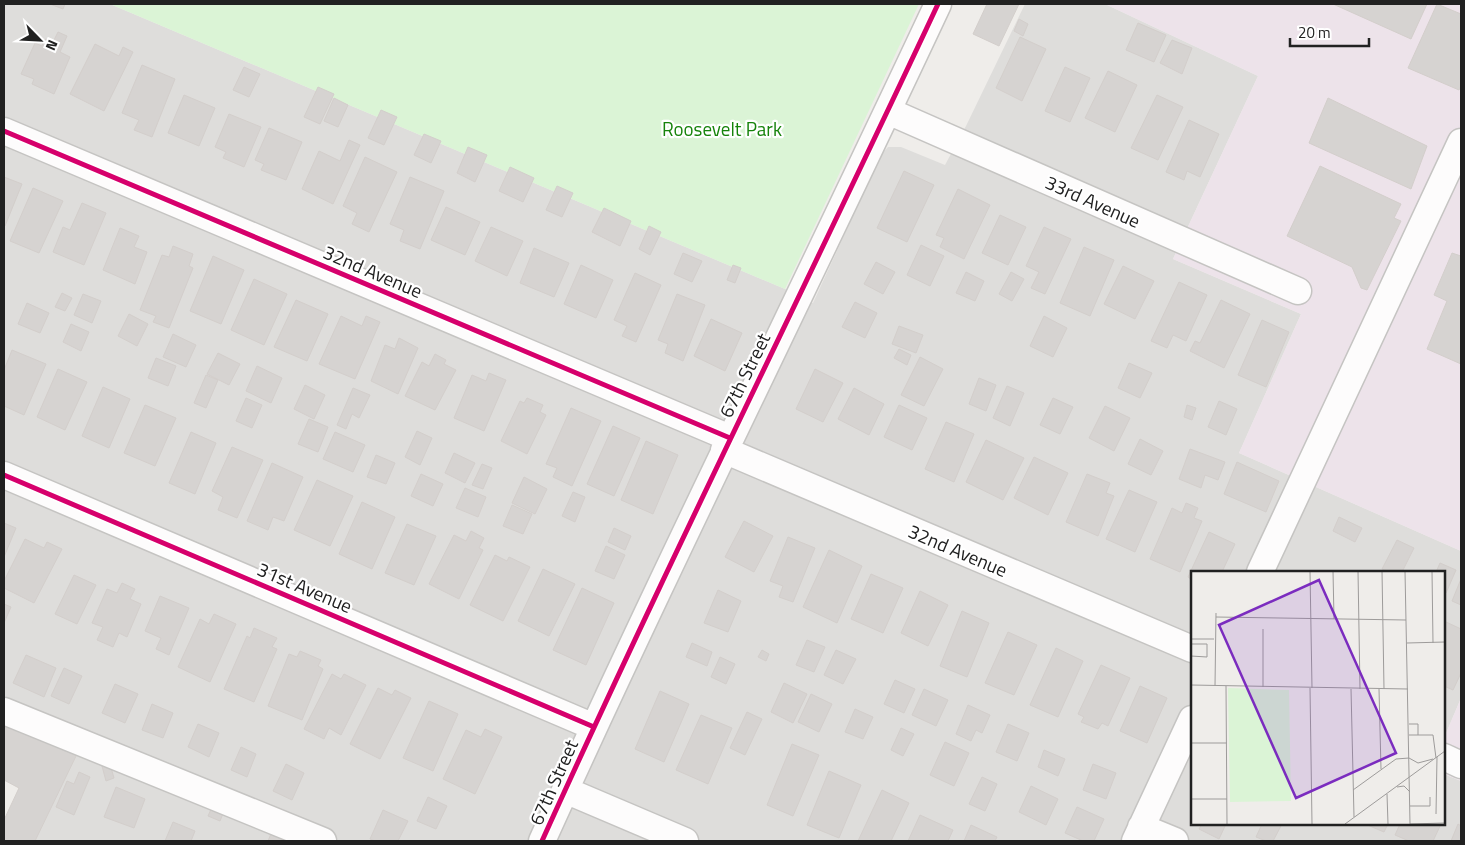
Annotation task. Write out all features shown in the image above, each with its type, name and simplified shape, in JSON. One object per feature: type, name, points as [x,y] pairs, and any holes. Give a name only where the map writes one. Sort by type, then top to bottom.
[{"type":"street","name":"67th Street","points":[[542,841],[727,444],[938,4]]},
{"type":"street","name":"33rd Avenue","points":[[888,111],[1298,291]]},
{"type":"street","name":"32nd Avenue","points":[[4,131],[727,444],[1191,650]]},
{"type":"street","points":[[1260,571],[1461,142]]},
{"type":"street","name":"31st Avenue","points":[[4,475],[594,727]]},
{"type":"street","points":[[4,712],[323,841]]},
{"type":"street","points":[[1175,841],[1138,834],[1191,721]]},
{"type":"street","points":[[1445,757],[1461,765]]},
{"type":"street","points":[[565,790],[685,841]]},
{"type":"shaded area","points":[[4,4],[110,4],[785,289],[813,303],[881,155],[888,147],[901,147],[945,165],[1025,4],[1105,4],[1258,76],[1173,259],[1301,314],[1239,453],[1461,551],[1461,698],[1445,736],[1445,571],[1191,571],[1191,825],[1445,825],[1445,774],[1461,781],[1461,841],[33,841],[74,749],[4,705]]},
{"type":"shaded area","points":[[1105,4],[1461,4],[1461,551],[1239,453],[1301,314],[1173,259],[1258,76]]},
{"type":"shaded area","points":[[1461,698],[1461,781],[1445,774],[1445,736]]},
{"type":"green space","name":"Roosevelt Park","points":[[110,4],[919,4],[785,289]]},
{"type":"building","points":[[50,4],[65,4],[63,9]]},
{"type":"building","points":[[987,4],[1019,4],[999,46],[973,34]]},
{"type":"building","points":[[1333,4],[1427,4],[1411,39]]},
{"type":"building","points":[[1437,4],[1461,14],[1461,86],[1459,90],[1408,68]]},
{"type":"building","points":[[1019,19],[1028,24],[1023,36],[1014,31]]},
{"type":"building","points":[[1138,23],[1166,35],[1154,62],[1126,50]]},
{"type":"building","points":[[58,32],[67,36],[60,52],[70,57],[54,94],[32,84],[34,79],[21,74],[35,43],[42,46],[45,39],[53,42]]},
{"type":"building","points":[[1020,37],[1046,49],[1022,101],[996,88]]},
{"type":"building","points":[[1172,40],[1192,48],[1182,74],[1160,63]]},
{"type":"building","points":[[95,44],[119,56],[123,47],[133,52],[104,111],[70,94]]},
{"type":"building","points":[[142,65],[175,79],[152,137],[134,130],[139,120],[122,113]]},
{"type":"building","points":[[244,67],[260,74],[249,97],[233,90]]},
{"type":"building","points":[[1065,67],[1090,78],[1070,122],[1045,111]]},
{"type":"building","points":[[1108,71],[1137,85],[1115,132],[1085,118]]},
{"type":"building","points":[[318,87],[334,94],[320,124],[304,117]]},
{"type":"building","points":[[184,95],[215,108],[199,146],[168,133]]},
{"type":"building","points":[[1157,95],[1183,107],[1158,160],[1131,148]]},
{"type":"building","points":[[334,98],[348,105],[338,127],[324,121]]},
{"type":"building","points":[[1328,98],[1427,146],[1411,189],[1309,143]]},
{"type":"building","points":[[381,110],[397,117],[384,145],[368,138]]},
{"type":"building","points":[[229,114],[261,127],[244,167],[223,158],[226,152],[215,147]]},
{"type":"building","points":[[1189,120],[1219,134],[1200,177],[1187,171],[1184,180],[1166,172]]},
{"type":"building","points":[[269,128],[302,142],[286,180],[261,170],[264,164],[255,160]]},
{"type":"building","points":[[424,134],[441,141],[431,163],[414,155]]},
{"type":"building","points":[[349,140],[360,145],[333,204],[302,189],[319,151],[340,161]]},
{"type":"building","points":[[468,147],[487,155],[475,182],[457,173]]},
{"type":"building","points":[[365,157],[397,172],[369,232],[352,224],[357,213],[343,206]]},
{"type":"building","points":[[1320,166],[1401,204],[1394,218],[1401,221],[1367,290],[1361,288],[1352,267],[1287,236]]},
{"type":"building","points":[[510,167],[534,178],[523,202],[499,191]]},
{"type":"building","points":[[904,171],[934,185],[907,242],[877,228]]},
{"type":"building","points":[[4,177],[22,184],[5,226],[4,225]]},
{"type":"building","points":[[410,177],[444,191],[420,249],[400,241],[404,230],[390,224]]},
{"type":"building","points":[[557,186],[573,193],[562,217],[546,210]]},
{"type":"building","points":[[33,188],[63,201],[39,253],[10,241]]},
{"type":"building","points":[[958,189],[990,205],[964,259],[940,247],[944,238],[936,235]]},
{"type":"building","points":[[82,203],[106,213],[84,265],[53,252],[63,227],[70,230]]},
{"type":"building","points":[[446,207],[480,222],[465,255],[431,240]]},
{"type":"building","points":[[604,208],[631,221],[620,246],[592,232]]},
{"type":"building","points":[[1000,215],[1026,227],[1008,265],[982,253]]},
{"type":"building","points":[[649,226],[661,232],[650,255],[639,249]]},
{"type":"building","points":[[491,227],[523,241],[507,276],[475,261]]},
{"type":"building","points":[[1044,227],[1071,239],[1045,294],[1031,288],[1039,272],[1026,266]]},
{"type":"building","points":[[120,228],[139,236],[134,247],[147,252],[135,284],[103,270]]},
{"type":"building","points":[[921,245],[944,256],[930,286],[907,275]]},
{"type":"building","points":[[173,246],[193,254],[189,266],[193,268],[169,328],[153,322],[156,316],[140,310],[162,255],[169,257]]},
{"type":"building","points":[[1084,247],[1114,260],[1090,316],[1060,303]]},
{"type":"building","points":[[534,248],[569,263],[554,297],[520,283]]},
{"type":"building","points":[[683,253],[702,261],[692,282],[674,274]]},
{"type":"building","points":[[1452,253],[1461,256],[1461,364],[1427,349],[1447,301],[1434,295]]},
{"type":"building","points":[[213,256],[244,270],[221,324],[190,311]]},
{"type":"building","points":[[876,262],[895,272],[883,294],[864,284]]},
{"type":"building","points":[[581,265],[613,280],[596,318],[564,304]]},
{"type":"building","points":[[733,265],[741,268],[735,283],[727,280]]},
{"type":"building","points":[[1123,266],[1154,281],[1135,319],[1104,304]]},
{"type":"building","points":[[966,272],[984,281],[975,301],[956,293]]},
{"type":"building","points":[[1011,272],[1024,279],[1012,301],[999,294]]},
{"type":"building","points":[[635,273],[661,285],[636,342],[622,336],[627,326],[614,320]]},
{"type":"building","points":[[254,279],[287,294],[264,345],[231,330]]},
{"type":"building","points":[[1179,282],[1207,295],[1186,341],[1173,335],[1167,348],[1151,341]]},
{"type":"building","points":[[62,293],[72,298],[65,311],[55,307]]},
{"type":"building","points":[[83,294],[101,301],[92,323],[74,315]]},
{"type":"building","points":[[677,294],[705,305],[683,361],[665,353],[668,344],[658,340]]},
{"type":"building","points":[[296,300],[328,314],[307,361],[274,347]]},
{"type":"building","points":[[1221,300],[1250,314],[1224,368],[1190,351],[1195,341],[1200,343]]},
{"type":"building","points":[[855,302],[877,313],[865,338],[842,327]]},
{"type":"building","points":[[27,303],[49,313],[40,333],[18,324]]},
{"type":"building","points":[[129,314],[148,324],[137,346],[118,336]]},
{"type":"building","points":[[341,316],[362,326],[366,316],[380,322],[355,379],[319,364]]},
{"type":"building","points":[[1044,316],[1067,328],[1053,357],[1030,346]]},
{"type":"building","points":[[711,319],[742,333],[725,371],[694,356]]},
{"type":"building","points":[[1262,320],[1289,332],[1266,387],[1238,375]]},
{"type":"building","points":[[71,324],[89,332],[81,351],[63,342]]},
{"type":"building","points":[[899,326],[923,335],[916,353],[892,344]]},
{"type":"building","points":[[173,334],[196,345],[186,367],[163,357]]},
{"type":"building","points":[[399,338],[418,348],[398,394],[371,381],[385,345],[395,349]]},
{"type":"building","points":[[899,349],[911,355],[907,365],[894,358]]},
{"type":"building","points":[[12,350],[46,364],[24,415],[4,406],[4,370]]},
{"type":"building","points":[[218,353],[240,364],[229,385],[207,374]]},
{"type":"building","points":[[435,354],[446,360],[444,364],[456,370],[435,410],[405,396],[422,362],[429,366]]},
{"type":"building","points":[[920,357],[943,369],[924,406],[901,395]]},
{"type":"building","points":[[156,358],[176,366],[168,386],[148,378]]},
{"type":"building","points":[[1129,363],[1152,373],[1140,398],[1118,388]]},
{"type":"building","points":[[257,366],[282,378],[271,403],[246,391]]},
{"type":"building","points":[[58,369],[87,382],[65,430],[37,417]]},
{"type":"building","points":[[815,369],[843,383],[823,422],[796,409]]},
{"type":"building","points":[[489,373],[506,380],[484,431],[454,418],[472,375],[486,381]]},
{"type":"building","points":[[206,375],[218,380],[206,408],[194,403]]},
{"type":"building","points":[[979,378],[996,385],[986,411],[969,404]]},
{"type":"building","points":[[305,385],[325,395],[314,419],[294,409]]},
{"type":"building","points":[[1007,386],[1024,393],[1010,426],[993,418]]},
{"type":"building","points":[[103,387],[130,399],[109,448],[82,436]]},
{"type":"building","points":[[353,388],[370,395],[359,418],[352,414],[346,429],[337,425]]},
{"type":"building","points":[[854,388],[884,404],[869,435],[838,419]]},
{"type":"building","points":[[246,398],[262,405],[252,428],[236,421]]},
{"type":"building","points":[[527,398],[543,405],[540,412],[546,415],[527,454],[501,441],[520,401],[524,403]]},
{"type":"building","points":[[1053,398],[1073,407],[1060,434],[1040,425]]},
{"type":"building","points":[[1219,401],[1237,409],[1226,435],[1208,427]]},
{"type":"building","points":[[145,405],[176,418],[155,466],[124,453]]},
{"type":"building","points":[[899,405],[927,418],[912,450],[884,437]]},
{"type":"building","points":[[1187,405],[1196,408],[1192,420],[1184,417]]},
{"type":"building","points":[[1105,406],[1130,418],[1114,451],[1089,438]]},
{"type":"building","points":[[571,408],[601,421],[572,486],[553,477],[557,468],[546,464]]},
{"type":"building","points":[[309,419],[328,427],[318,452],[298,444]]},
{"type":"building","points":[[946,422],[974,434],[954,482],[925,469]]},
{"type":"building","points":[[613,426],[640,438],[614,496],[587,484]]},
{"type":"building","points":[[417,431],[432,438],[420,465],[405,457]]},
{"type":"building","points":[[191,432],[216,443],[195,494],[169,483]]},
{"type":"building","points":[[335,432],[365,445],[353,472],[323,459]]},
{"type":"building","points":[[1140,439],[1163,451],[1151,475],[1128,464]]},
{"type":"building","points":[[986,440],[1024,458],[1003,500],[966,482]]},
{"type":"building","points":[[646,441],[678,455],[653,514],[621,500]]},
{"type":"building","points":[[232,447],[263,460],[237,518],[218,510],[223,497],[212,491]]},
{"type":"building","points":[[1190,449],[1225,462],[1218,480],[1205,475],[1201,488],[1179,479]]},
{"type":"building","points":[[454,453],[475,463],[465,483],[445,473]]},
{"type":"building","points":[[376,455],[395,463],[386,484],[367,477]]},
{"type":"building","points":[[1034,457],[1068,473],[1048,515],[1014,498]]},
{"type":"building","points":[[1237,462],[1279,481],[1266,512],[1224,494]]},
{"type":"building","points":[[272,463],[303,477],[284,521],[273,517],[268,530],[247,521]]},
{"type":"building","points":[[482,464],[492,468],[483,489],[472,485]]},
{"type":"building","points":[[421,474],[443,484],[433,506],[411,496]]},
{"type":"building","points":[[1087,474],[1110,483],[1106,493],[1114,496],[1098,536],[1066,522]]},
{"type":"building","points":[[524,477],[547,489],[535,514],[512,503]]},
{"type":"building","points":[[317,480],[353,496],[330,546],[294,530]]},
{"type":"building","points":[[465,488],[486,497],[478,517],[456,508]]},
{"type":"building","points":[[1129,490],[1157,502],[1135,552],[1106,539]]},
{"type":"building","points":[[573,492],[585,497],[575,522],[562,516]]},
{"type":"building","points":[[362,502],[395,517],[372,569],[339,554]]},
{"type":"building","points":[[1186,503],[1198,508],[1194,518],[1202,521],[1180,572],[1150,559],[1172,508],[1182,513]]},
{"type":"building","points":[[512,505],[532,514],[523,534],[503,526]]},
{"type":"building","points":[[1339,517],[1362,528],[1355,542],[1333,531]]},
{"type":"building","points":[[744,521],[773,536],[754,572],[725,557]]},
{"type":"building","points":[[4,523],[16,528],[4,557]]},
{"type":"building","points":[[407,524],[436,536],[414,585],[385,573]]},
{"type":"building","points":[[614,528],[631,536],[625,550],[608,542]]},
{"type":"building","points":[[471,531],[484,538],[479,548],[483,550],[459,599],[429,584],[454,535],[466,541]]},
{"type":"building","points":[[1209,532],[1235,544],[1222,571],[1191,571],[1191,579],[1188,577]]},
{"type":"building","points":[[788,537],[815,548],[793,602],[779,597],[783,586],[770,581]]},
{"type":"building","points":[[25,539],[44,548],[47,542],[62,549],[34,603],[4,588],[4,581]]},
{"type":"building","points":[[1397,540],[1414,548],[1402,571],[1382,569]]},
{"type":"building","points":[[606,546],[625,555],[614,579],[595,571]]},
{"type":"building","points":[[829,550],[862,566],[837,623],[803,607]]},
{"type":"building","points":[[495,555],[507,561],[509,557],[530,567],[503,621],[470,605]]},
{"type":"building","points":[[1440,563],[1456,570],[1446,593],[1445,571],[1436,571]]},
{"type":"building","points":[[543,569],[575,584],[549,636],[518,621]]},
{"type":"building","points":[[871,574],[903,588],[883,633],[851,619]]},
{"type":"building","points":[[74,575],[96,585],[77,624],[55,614]]},
{"type":"building","points":[[1461,579],[1461,605],[1452,601]]},
{"type":"building","points":[[122,583],[135,589],[130,599],[141,604],[127,637],[119,633],[113,647],[97,640],[103,627],[92,623],[107,589],[117,593]]},
{"type":"building","points":[[582,588],[614,603],[586,665],[553,650]]},
{"type":"building","points":[[718,590],[741,601],[728,632],[704,623]]},
{"type":"building","points":[[920,591],[948,605],[928,646],[901,633]]},
{"type":"building","points":[[160,596],[189,608],[169,655],[156,649],[161,638],[145,631]]},
{"type":"building","points":[[4,604],[11,607],[4,623]]},
{"type":"building","points":[[962,611],[989,623],[967,677],[940,666]]},
{"type":"building","points":[[214,614],[236,624],[210,682],[178,667],[200,619],[209,624]]},
{"type":"building","points":[[1445,621],[1461,629],[1461,673],[1453,690],[1445,686]]},
{"type":"building","points":[[254,628],[277,638],[272,647],[277,649],[254,702],[224,689],[247,636],[250,638]]},
{"type":"building","points":[[1008,632],[1037,645],[1014,695],[985,683]]},
{"type":"building","points":[[807,640],[825,647],[814,672],[796,665]]},
{"type":"building","points":[[692,643],[712,652],[707,666],[686,657]]},
{"type":"building","points":[[1056,648],[1083,661],[1058,717],[1030,705]]},
{"type":"building","points":[[762,650],[769,654],[766,661],[758,657]]},
{"type":"building","points":[[836,650],[856,659],[843,684],[824,675]]},
{"type":"building","points":[[300,651],[321,660],[318,666],[323,669],[302,720],[268,706],[289,654],[297,657]]},
{"type":"building","points":[[26,655],[56,668],[44,697],[13,683]]},
{"type":"building","points":[[720,657],[735,664],[726,684],[711,677]]},
{"type":"building","points":[[1101,665],[1130,678],[1108,726],[1102,723],[1098,729],[1081,722],[1084,717],[1078,714]]},
{"type":"building","points":[[64,668],[82,676],[69,704],[51,696]]},
{"type":"building","points":[[332,674],[341,679],[344,674],[366,685],[341,735],[329,728],[324,739],[304,729]]},
{"type":"building","points":[[895,680],[915,689],[904,713],[884,704]]},
{"type":"building","points":[[784,683],[807,694],[793,723],[771,712]]},
{"type":"building","points":[[115,684],[138,694],[125,723],[102,713]]},
{"type":"building","points":[[1140,686],[1167,698],[1147,743],[1120,731]]},
{"type":"building","points":[[378,688],[392,695],[395,690],[411,698],[380,759],[350,744]]},
{"type":"building","points":[[924,689],[948,700],[936,726],[912,715]]},
{"type":"building","points":[[660,691],[689,704],[664,762],[635,749]]},
{"type":"building","points":[[811,694],[832,704],[819,732],[798,722]]},
{"type":"building","points":[[429,701],[458,714],[433,771],[403,758]]},
{"type":"building","points":[[152,704],[173,713],[163,738],[142,730]]},
{"type":"building","points":[[968,705],[990,715],[982,733],[976,730],[971,741],[956,734]]},
{"type":"building","points":[[855,709],[873,717],[863,739],[845,732]]},
{"type":"building","points":[[747,712],[762,719],[745,755],[730,748]]},
{"type":"building","points":[[701,715],[732,728],[708,784],[676,770]]},
{"type":"building","points":[[4,722],[41,740],[43,738],[77,754],[35,841],[4,841],[4,820],[19,788],[4,780]]},
{"type":"building","points":[[198,724],[219,733],[209,757],[188,747]]},
{"type":"building","points":[[1008,724],[1029,733],[1017,761],[996,752]]},
{"type":"building","points":[[901,728],[914,734],[903,756],[891,750]]},
{"type":"building","points":[[485,729],[502,737],[475,794],[443,779],[466,730],[481,737]]},
{"type":"building","points":[[945,742],[969,753],[954,786],[930,775]]},
{"type":"building","points":[[792,744],[819,755],[793,816],[767,805]]},
{"type":"building","points":[[241,747],[256,754],[247,777],[231,770]]},
{"type":"building","points":[[1044,750],[1065,759],[1058,776],[1038,767]]},
{"type":"building","points":[[110,764],[114,778],[106,781],[102,766]]},
{"type":"building","points":[[286,764],[304,773],[292,800],[273,791]]},
{"type":"building","points":[[1093,764],[1116,773],[1106,799],[1083,790]]},
{"type":"building","points":[[829,771],[861,785],[839,838],[807,825]]},
{"type":"building","points":[[79,772],[90,777],[74,815],[56,807],[67,781],[74,784]]},
{"type":"building","points":[[982,777],[997,784],[985,811],[969,804]]},
{"type":"building","points":[[1031,786],[1058,799],[1046,825],[1019,812]]},
{"type":"building","points":[[116,787],[145,799],[134,828],[104,817]]},
{"type":"building","points":[[882,790],[909,803],[891,841],[858,841]]},
{"type":"building","points":[[428,797],[447,806],[436,829],[417,821]]},
{"type":"building","points":[[212,807],[224,811],[220,821],[208,816]]},
{"type":"building","points":[[1077,807],[1104,819],[1094,841],[1083,841],[1065,833]]},
{"type":"building","points":[[383,810],[408,821],[398,841],[375,841],[370,839]]},
{"type":"building","points":[[920,815],[953,830],[948,841],[908,841]]},
{"type":"building","points":[[173,822],[195,831],[191,841],[165,841]]},
{"type":"building","points":[[1458,824],[1461,826],[1461,841],[1451,841]]},
{"type":"building","points":[[971,825],[997,837],[995,841],[964,841]]},
{"type":"building","points":[[1201,825],[1226,825],[1219,839],[1199,829]]},
{"type":"building","points":[[1262,825],[1281,825],[1273,841],[1266,841],[1256,837]]},
{"type":"building","points":[[1367,825],[1388,825],[1384,832]]},
{"type":"building","points":[[1400,825],[1441,825],[1433,841],[1409,841],[1395,835]]},
{"type":"building","points":[[273,829],[286,834],[282,841],[268,841]]},
{"type":"cycle path","points":[[542,841],[639,631],[938,4]]},
{"type":"cycle path","points":[[4,131],[730,438]]},
{"type":"cycle path","points":[[4,475],[594,727]]}]
